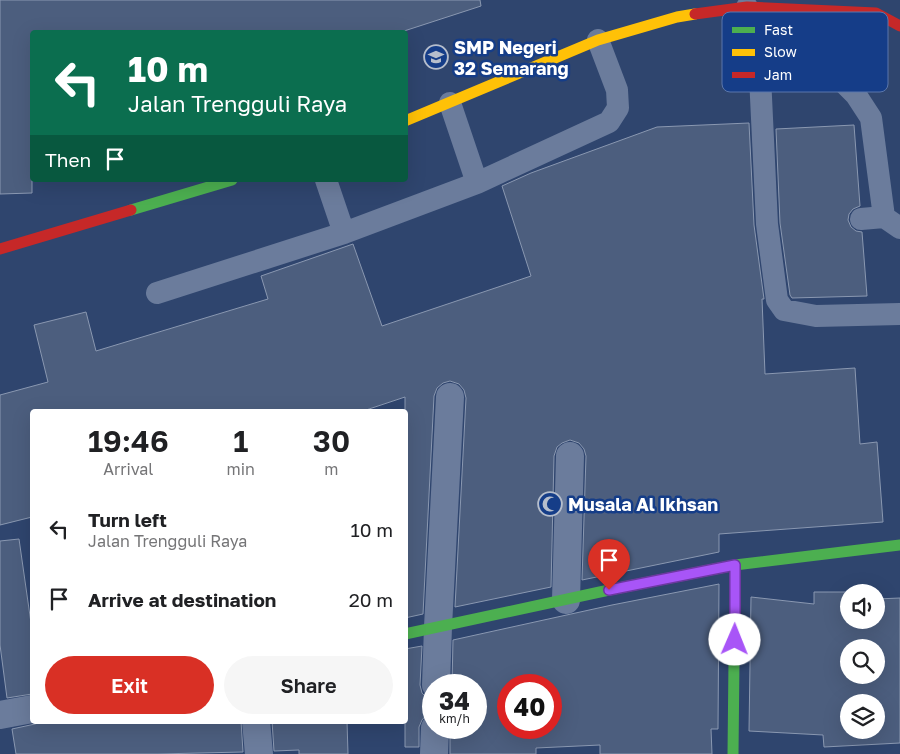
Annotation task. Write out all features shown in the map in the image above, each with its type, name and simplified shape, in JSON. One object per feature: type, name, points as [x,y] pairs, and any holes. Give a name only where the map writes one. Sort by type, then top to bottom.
[{"type":"main road","points":[[408,120],[598,40],[679,13],[750,3],[863,12]]},
{"type":"main road","points":[[888,20],[900,26]]},
{"type":"main road","points":[[0,249],[225,182]]},
{"type":"main road","points":[[408,633],[735,565],[900,545]]},
{"type":"main road","points":[[733,754],[735,565]]},
{"type":"street","points":[[436,674],[450,397]]},
{"type":"street","points":[[566,600],[570,456]]},
{"type":"street","points":[[0,715],[30,709]]},
{"type":"street","points":[[256,724],[259,754]]},
{"type":"street","points":[[434,754],[435,739]]},
{"type":"lane","points":[[157,293],[344,234],[477,183],[609,122],[618,108],[617,90],[598,40]]},
{"type":"lane","points":[[761,92],[777,300],[784,310],[816,316],[900,314]]},
{"type":"lane","points":[[852,92],[871,118],[892,222],[861,219]]},
{"type":"lane","points":[[450,103],[477,183]]},
{"type":"lane","points":[[327,182],[344,234]]},
{"type":"building","points":[[0,0],[480,0],[481,6],[407,30],[30,30],[30,182],[32,182],[32,193],[0,194]]},
{"type":"building","points":[[749,123],[754,225],[764,299],[762,299],[765,374],[855,368],[860,444],[877,442],[883,522],[719,534],[719,552],[582,580],[586,456],[584,449],[579,443],[570,440],[557,447],[554,456],[551,587],[455,607],[466,398],[464,390],[459,384],[450,381],[443,383],[437,388],[434,396],[423,614],[408,617],[408,409],[405,409],[405,397],[369,409],[30,409],[30,518],[0,525],[0,395],[48,382],[34,325],[86,312],[96,351],[268,299],[261,276],[353,244],[382,326],[531,276],[502,186],[531,173],[657,127]]},
{"type":"building","points":[[854,125],[860,206],[853,209],[849,214],[848,220],[851,227],[856,231],[862,232],[867,296],[792,298],[790,295],[780,223],[776,129]]},
{"type":"building","points":[[19,539],[30,616],[30,694],[7,698],[0,645],[0,541]]},
{"type":"building","points":[[719,584],[718,729],[711,729],[712,754],[600,754],[600,745],[536,748],[536,754],[450,754],[450,739],[487,739],[487,674],[452,674],[453,640]]},
{"type":"building","points":[[814,592],[840,592],[840,629],[885,629],[885,599],[900,598],[900,743],[824,747],[823,735],[749,731],[751,597],[814,604]]},
{"type":"building","points":[[422,646],[420,685],[422,693],[422,720],[419,727],[419,747],[405,747],[405,724],[408,724],[408,648]]},
{"type":"building","points":[[35,724],[241,724],[243,752],[16,754],[12,729]]},
{"type":"building","points":[[272,724],[347,724],[348,754],[299,754],[299,750],[274,751]]},
{"type":"traffic: fast","points":[[131,210],[225,182]]},
{"type":"traffic: fast","points":[[408,633],[735,565],[900,545]]},
{"type":"traffic: fast","points":[[733,754],[735,565]]},
{"type":"traffic: slow","points":[[408,120],[598,40],[677,17],[695,14]]},
{"type":"traffic: jam","points":[[695,14],[747,7],[854,12]]},
{"type":"traffic: jam","points":[[888,20],[900,26]]},
{"type":"traffic: jam","points":[[0,249],[131,210]]},
{"type":"place","name":"SMP Negeri 32 Semarang","points":[[436,57]]},
{"type":"place","name":"Musala Al Ikhsan","points":[[550,504]]},
{"type":"route","points":[[609,590],[735,565],[735,640]]}]
